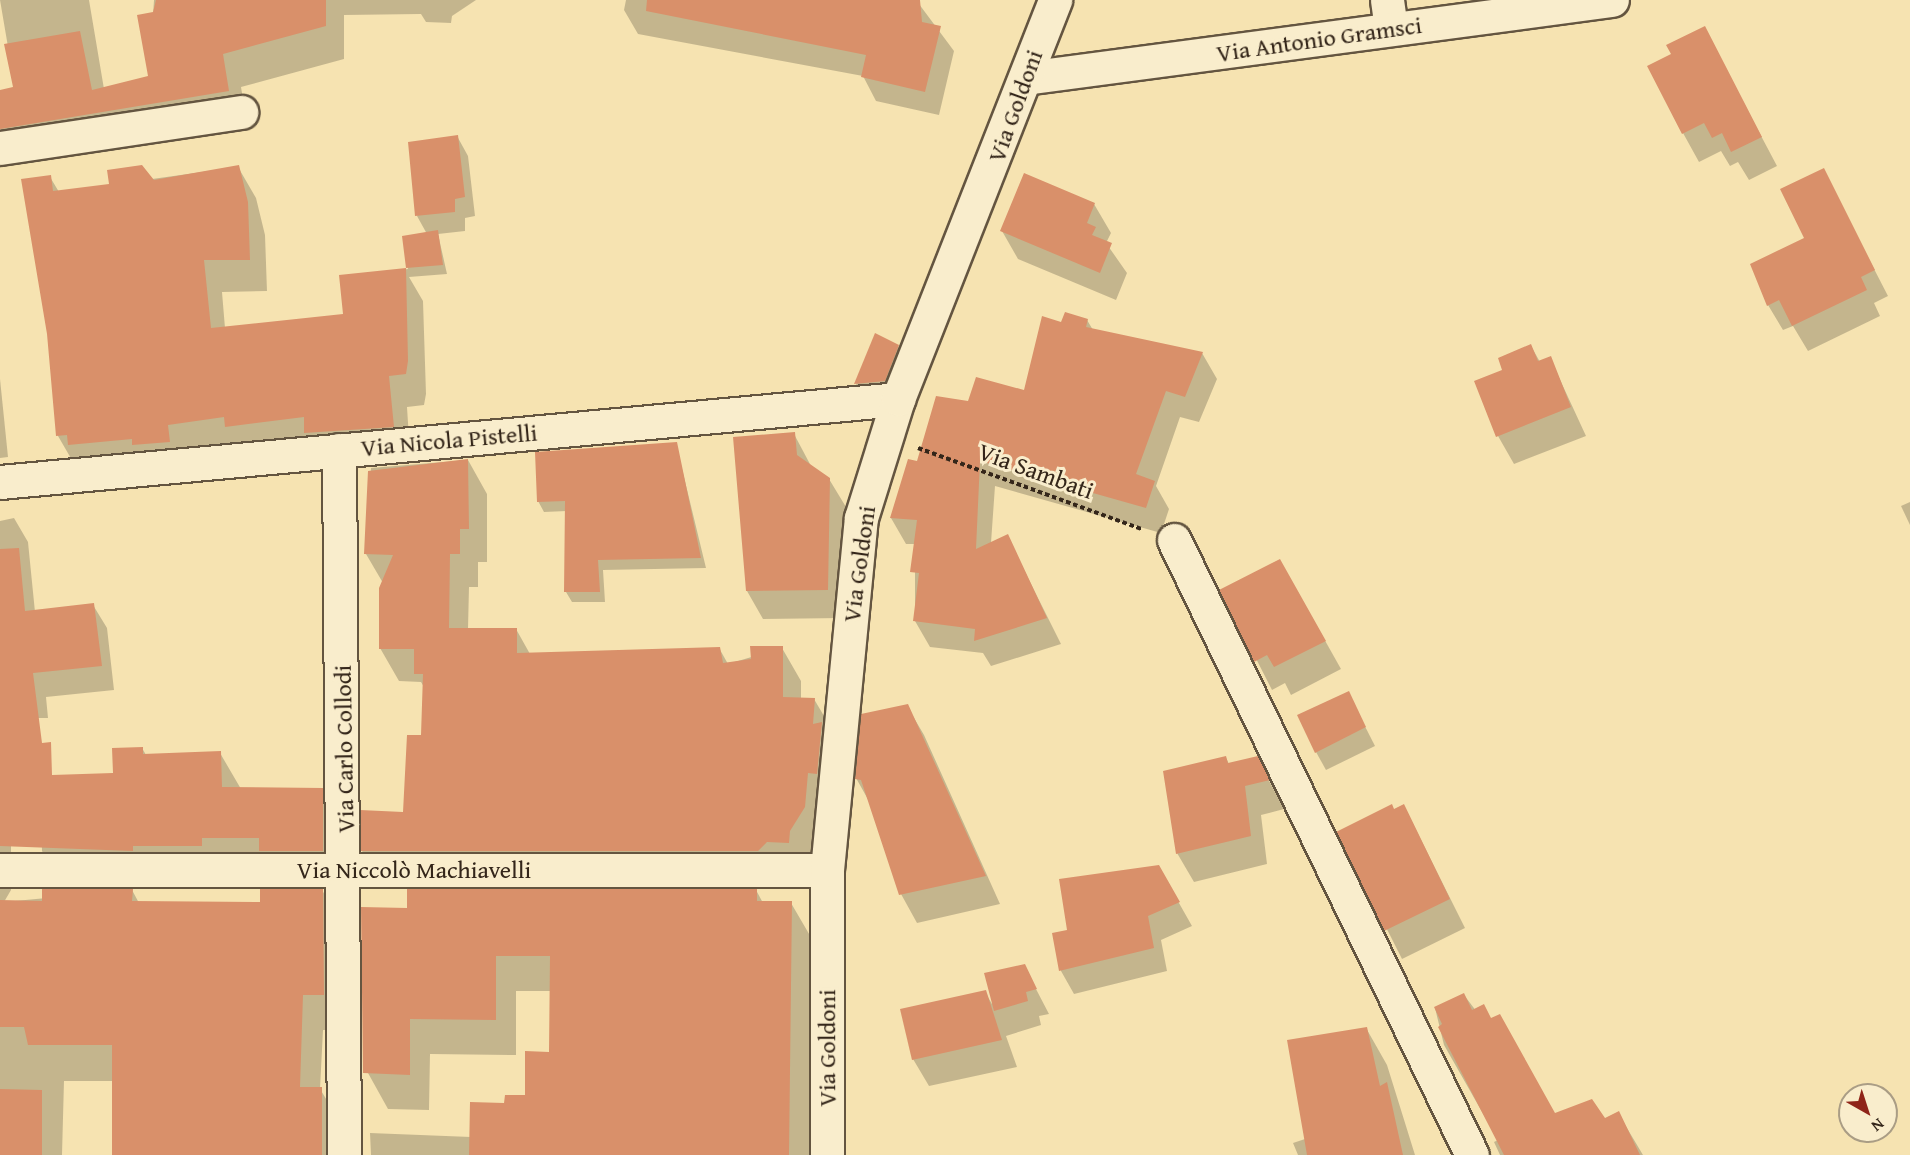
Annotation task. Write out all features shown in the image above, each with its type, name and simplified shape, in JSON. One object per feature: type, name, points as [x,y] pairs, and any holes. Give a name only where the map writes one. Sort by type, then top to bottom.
[{"type":"street","name":"Via Antonio Gramsci","points":[[1025,78],[1389,15],[1612,0]]},
{"type":"street","name":"Via Goldoni","points":[[827,1155],[827,870],[861,518],[898,399],[1025,78],[1047,2]]},
{"type":"street","points":[[0,148],[241,112]]},
{"type":"street","name":"Via Nicola Pistelli","points":[[0,482],[898,399]]},
{"type":"street","name":"Via Carlo Collodi","points":[[339,450],[346,870],[344,1155]]},
{"type":"street","points":[[1174,540],[1472,1155]]},
{"type":"street","name":"Via Niccolò Machiavelli","points":[[0,870],[827,870]]},
{"type":"path","name":"Via Sambati","points":[[886,436],[1174,540]]},
{"type":"building","points":[[156,0],[326,0],[326,26],[223,54],[229,91],[0,129],[0,90],[13,87],[4,44],[80,31],[92,90],[148,76],[137,15],[153,12]]},
{"type":"building","points":[[647,0],[920,0],[922,22],[941,26],[925,92],[861,77],[866,55],[646,11]]},
{"type":"building","points":[[1705,26],[1762,137],[1731,152],[1722,133],[1712,138],[1704,123],[1682,134],[1647,66],[1671,54],[1666,45]]},
{"type":"building","points":[[458,135],[465,197],[455,199],[455,212],[415,216],[408,142]]},
{"type":"building","points":[[142,165],[154,180],[239,165],[248,202],[250,260],[204,260],[211,328],[343,314],[339,275],[406,268],[408,361],[406,374],[389,376],[394,427],[304,433],[304,417],[225,427],[224,417],[168,425],[170,442],[132,445],[132,439],[68,445],[67,435],[56,436],[47,334],[21,179],[51,175],[53,191],[109,184],[107,170]]},
{"type":"building","points":[[1824,168],[1875,270],[1861,277],[1867,290],[1792,326],[1779,300],[1767,306],[1750,264],[1804,238],[1780,189]]},
{"type":"building","points":[[1024,173],[1095,203],[1087,223],[1096,227],[1092,235],[1112,243],[1100,273],[1000,231]]},
{"type":"building","points":[[438,230],[443,265],[406,268],[402,236]]},
{"type":"building","points":[[1065,312],[1088,319],[1086,327],[1203,352],[1185,397],[1166,391],[1136,474],[1155,481],[1146,508],[980,461],[976,549],[1008,534],[1047,618],[974,641],[975,629],[913,621],[919,573],[910,572],[917,520],[890,518],[908,459],[917,461],[936,396],[968,401],[976,377],[1024,390],[1042,316],[1061,322]]},
{"type":"building","points":[[875,333],[899,345],[885,381],[854,384]]},
{"type":"building","points":[[1531,344],[1538,361],[1551,356],[1571,407],[1496,437],[1474,381],[1502,370],[1498,358]]},
{"type":"building","points":[[795,432],[797,455],[830,478],[828,590],[746,591],[733,437]]},
{"type":"building","points":[[677,442],[701,558],[598,560],[600,592],[564,592],[565,501],[537,502],[535,452]]},
{"type":"building","points":[[468,459],[469,529],[460,529],[460,554],[450,554],[449,628],[517,628],[517,653],[720,647],[723,663],[751,659],[750,646],[783,646],[783,697],[815,698],[813,724],[822,722],[817,774],[808,773],[805,807],[790,831],[789,843],[767,842],[758,851],[361,851],[360,810],[403,812],[407,735],[421,735],[423,674],[414,674],[414,649],[379,649],[379,588],[393,555],[364,554],[368,471]]},
{"type":"building","points":[[19,548],[25,611],[94,603],[102,666],[33,673],[42,743],[51,742],[52,775],[113,773],[112,748],[143,747],[143,754],[221,751],[222,787],[323,788],[323,851],[259,851],[259,838],[202,838],[202,846],[133,846],[133,851],[0,846],[0,549]]},
{"type":"building","points":[[1280,559],[1326,641],[1274,667],[1267,655],[1254,662],[1219,590]]},
{"type":"building","points":[[1349,691],[1366,727],[1315,753],[1297,715]]},
{"type":"building","points":[[908,704],[986,876],[899,895],[861,780],[855,779],[861,714]]},
{"type":"building","points":[[1226,756],[1228,763],[1258,756],[1270,780],[1245,786],[1251,836],[1176,854],[1163,771]]},
{"type":"building","points":[[1392,804],[1394,809],[1404,804],[1450,899],[1384,931],[1336,832]]},
{"type":"building","points":[[1159,865],[1180,902],[1148,916],[1154,948],[1059,971],[1052,933],[1067,930],[1059,879]]},
{"type":"building","points":[[42,889],[133,889],[132,901],[260,902],[260,889],[323,889],[324,995],[303,995],[300,1087],[322,1087],[322,1155],[112,1155],[112,1045],[28,1045],[24,1027],[0,1027],[0,900],[42,901]]},
{"type":"building","points":[[407,889],[757,889],[757,901],[792,901],[789,1155],[469,1155],[470,1102],[504,1103],[505,1095],[525,1095],[525,1051],[549,1052],[550,956],[496,956],[496,1020],[410,1019],[410,1075],[363,1073],[361,907],[407,908]]},
{"type":"building","points":[[1025,964],[1037,989],[1026,992],[1028,1001],[994,1011],[984,973]]},
{"type":"building","points":[[986,990],[1002,1040],[912,1060],[900,1009]]},
{"type":"building","points":[[1464,993],[1472,1010],[1484,1004],[1491,1018],[1500,1014],[1555,1113],[1592,1099],[1605,1118],[1619,1111],[1640,1155],[1504,1155],[1438,1027],[1442,1024],[1434,1007]]},
{"type":"building","points":[[1367,1027],[1380,1086],[1387,1082],[1403,1155],[1307,1155],[1287,1040]]},
{"type":"building","points":[[0,1089],[42,1090],[42,1155],[0,1155]]}]
